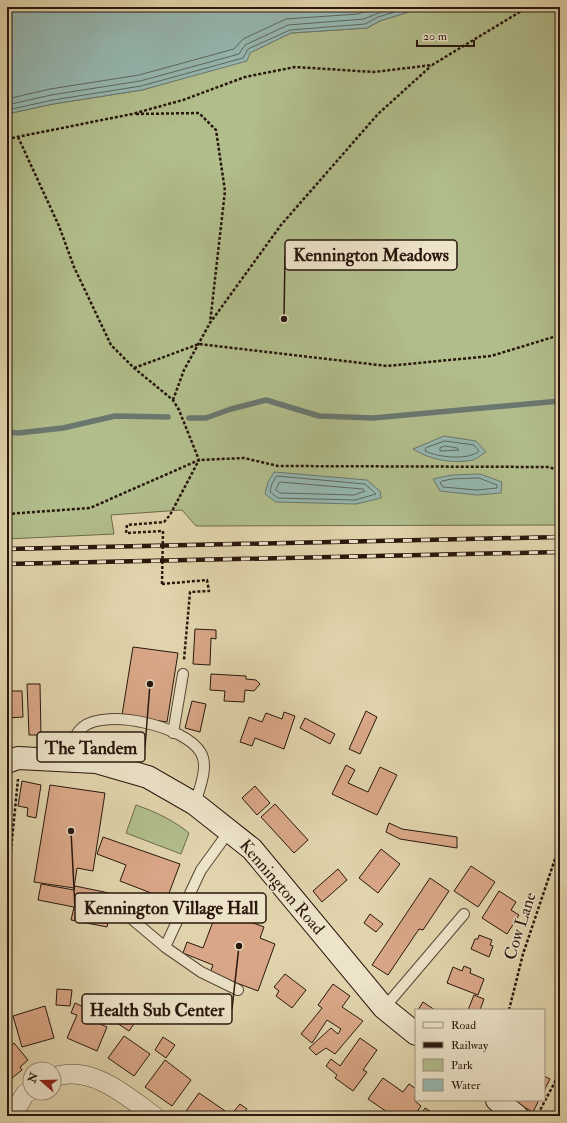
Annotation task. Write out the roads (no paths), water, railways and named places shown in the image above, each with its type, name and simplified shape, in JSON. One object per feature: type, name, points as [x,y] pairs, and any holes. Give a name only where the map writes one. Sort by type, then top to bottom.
[{"type":"street","name":"Kennington Road","points":[[13,760],[66,760],[96,762],[148,777],[195,804],[252,848],[384,1008],[415,1033]]},
{"type":"street","points":[[62,1076],[76,1075],[104,1082],[120,1091],[154,1116]]},
{"type":"street","points":[[12,1116],[22,1099]]},
{"type":"street","points":[[498,1101],[516,1116]]},
{"type":"lane","points":[[174,733],[183,674]]},
{"type":"lane","points":[[66,760],[74,739],[82,728],[95,720],[133,720],[174,733],[193,744],[201,753],[204,766],[195,804]]},
{"type":"lane","points":[[165,947],[201,870],[230,830]]},
{"type":"lane","points":[[384,1008],[464,914]]},
{"type":"lane","points":[[127,915],[165,947],[207,976],[238,990]]},
{"type":"water","points":[[7,7],[424,7],[380,21],[367,28],[291,33],[250,53],[247,61],[142,90],[53,104],[7,114]]},
{"type":"water","points":[[444,436],[476,441],[486,452],[476,459],[457,462],[427,456],[413,449]]},
{"type":"water","points":[[274,472],[367,480],[380,491],[381,498],[356,504],[276,502],[265,494],[268,482]]},
{"type":"water","points":[[480,474],[502,482],[501,493],[477,495],[440,491],[433,479],[452,475]]},
{"type":"waterway","points":[[189,418],[206,418],[231,409],[266,400],[319,416],[373,418],[560,401]]},
{"type":"waterway","points":[[7,432],[18,433],[63,428],[115,416],[168,417]]},
{"type":"railway","points":[[7,549],[560,537]]},
{"type":"railway","points":[[7,564],[560,552]]},
{"type":"place","name":"Kennington Meadows","points":[[284,319]]},
{"type":"place","name":"The Tandem","points":[[150,684]]},
{"type":"place","name":"Kennington Village Hall","points":[[71,831]]},
{"type":"place","name":"Health Sub Center","points":[[239,946]]}]
